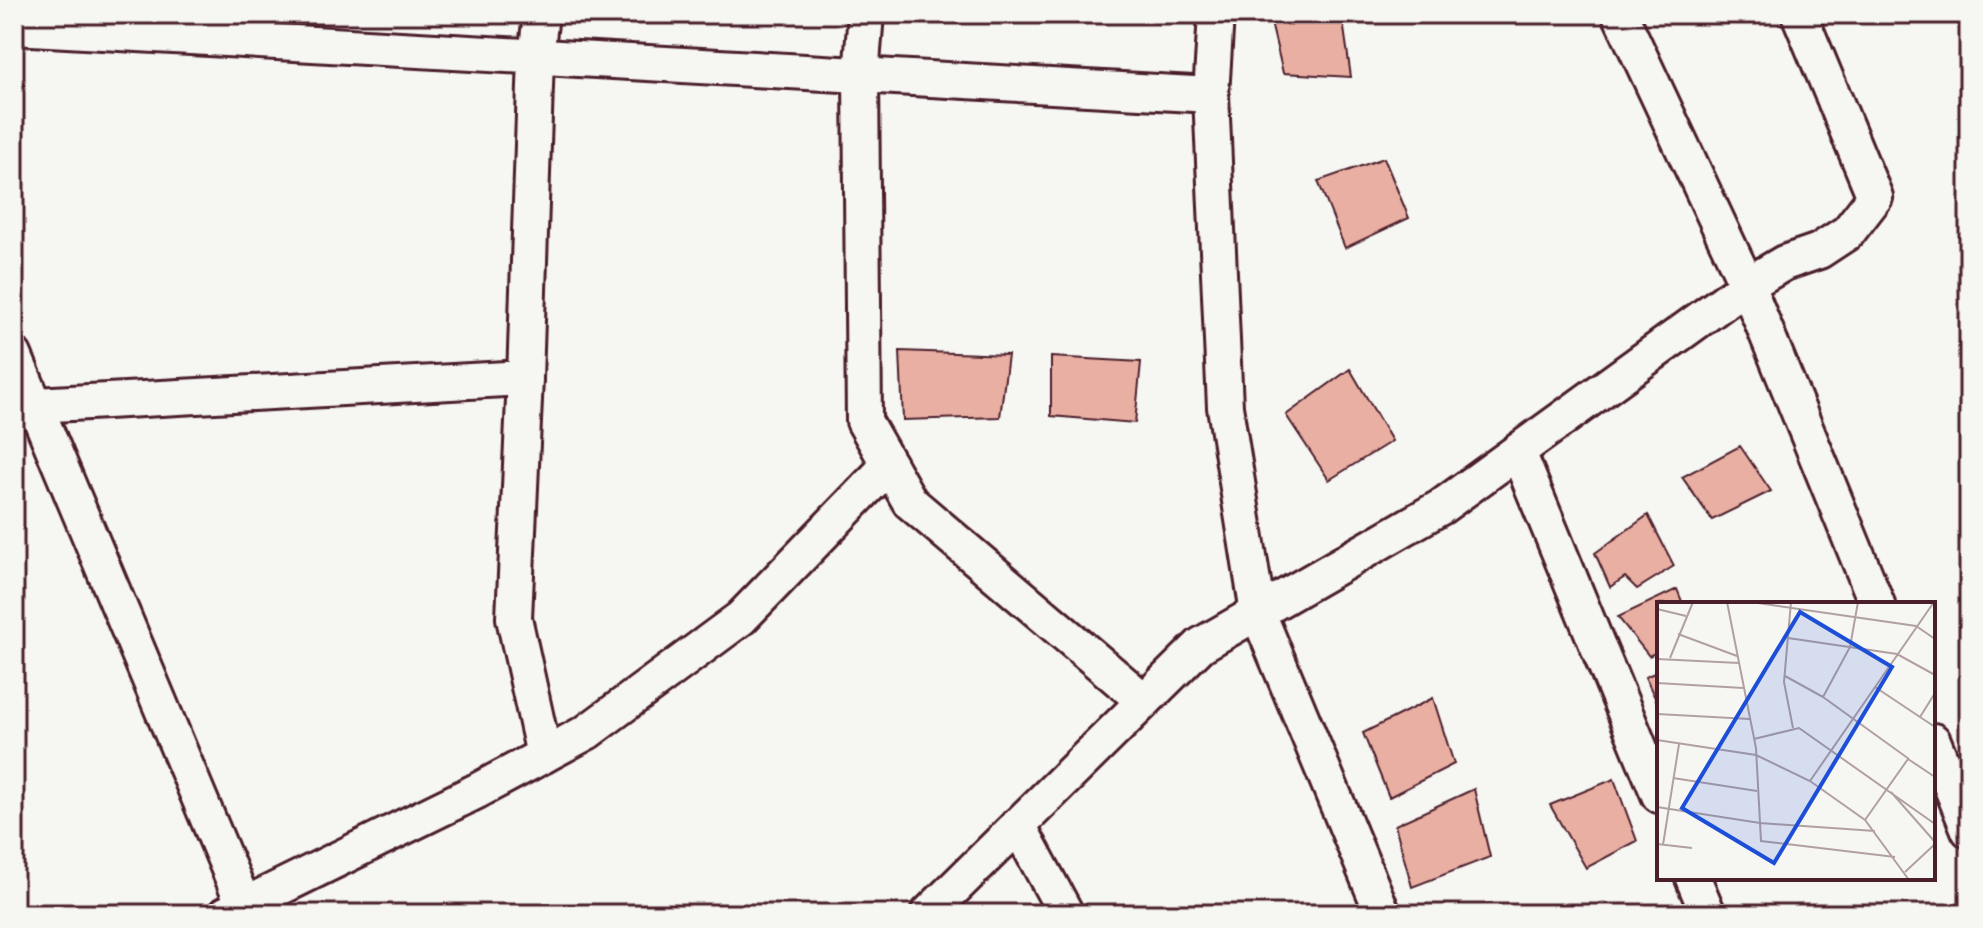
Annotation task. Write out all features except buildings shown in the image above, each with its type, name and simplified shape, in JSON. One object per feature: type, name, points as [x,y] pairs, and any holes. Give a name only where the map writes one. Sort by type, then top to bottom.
[{"type":"street","points":[[541,14],[536,57],[514,618],[544,755]]},
{"type":"street","points":[[866,14],[861,75],[864,421],[910,502],[1144,701]]},
{"type":"street","points":[[1216,14],[1211,95],[1225,407],[1258,613],[1383,914]]},
{"type":"street","points":[[1620,14],[1747,285],[1876,602]]},
{"type":"street","points":[[928,914],[1201,645],[1441,507],[1747,285],[1784,263],[1819,251],[1848,232],[1875,197],[1799,14]]},
{"type":"street","points":[[14,27],[223,26],[536,57],[1211,95]]},
{"type":"street","points":[[14,355],[25,409],[235,910],[587,732],[741,618],[889,465]]},
{"type":"street","points":[[25,409],[525,378]]},
{"type":"street","points":[[1518,452],[1657,790]]},
{"type":"street","points":[[1935,746],[1969,830]]},
{"type":"street","points":[[1018,825],[1066,914]]},
{"type":"street","points":[[1694,880],[1708,914]]}]
